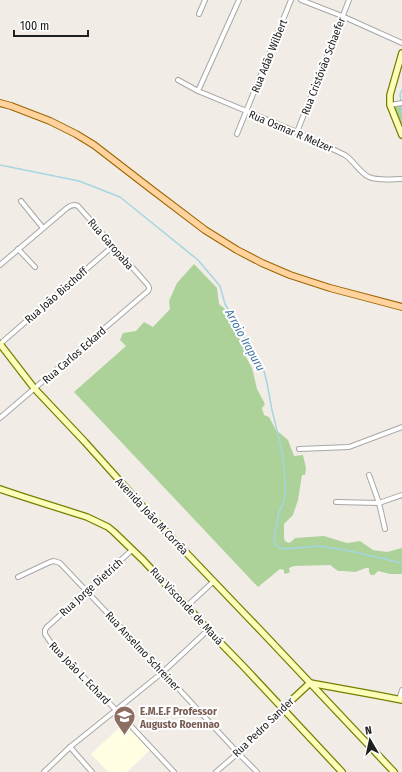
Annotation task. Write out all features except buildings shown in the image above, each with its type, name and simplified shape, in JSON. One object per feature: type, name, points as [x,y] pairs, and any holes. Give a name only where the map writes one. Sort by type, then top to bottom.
[{"type":"main road","points":[[0,103],[50,121],[94,145],[205,230],[236,250],[290,275],[330,288],[402,307]]},
{"type":"street","points":[[199,14],[204,0]]},
{"type":"street","points":[[198,91],[239,0]]},
{"type":"street","name":"Rua Adão Wilbert","points":[[237,134],[292,0]]},
{"type":"street","points":[[301,0],[342,16],[402,43]]},
{"type":"street","name":"Rua Cristóvão Schaefer","points":[[297,132],[349,0]]},
{"type":"street","points":[[402,53],[390,95],[390,105],[402,135]]},
{"type":"street","name":"Rua Osmar R Melzer","points":[[178,80],[198,91],[297,132],[346,155],[368,177],[402,179]]},
{"type":"street","points":[[390,105],[400,103]]},
{"type":"street","points":[[1,263],[43,228],[21,201]]},
{"type":"street","name":"Rua Garopaba","points":[[43,228],[71,205],[78,206],[149,286],[148,291]]},
{"type":"street","name":"Rua João Bischoff","points":[[0,344],[113,246]]},
{"type":"street","points":[[18,250],[35,267]]},
{"type":"street","name":"Rua Carlos Eckard","points":[[0,418],[148,291]]},
{"type":"street","name":"Avenida João M Corrêa","points":[[0,344],[34,388],[153,518],[394,772]]},
{"type":"street","points":[[299,449],[349,447],[402,427]]},
{"type":"street","points":[[370,475],[385,529]]},
{"type":"street","name":"Rua Visconde de Mauá","points":[[0,489],[98,522],[108,527],[143,560],[187,606],[342,772]]},
{"type":"street","points":[[336,502],[379,503],[402,495]]},
{"type":"street","name":"Rua Jorge Dietrich","points":[[49,625],[132,550]]},
{"type":"street","name":"Rua Anselmo Schreiner","points":[[18,577],[50,562],[57,562],[64,566],[257,772]]},
{"type":"street","points":[[187,606],[214,581]]},
{"type":"street","name":"Rua João L. Echard","points":[[49,625],[45,630],[45,634],[53,646],[174,772]]},
{"type":"street","points":[[44,772],[70,747],[163,672],[208,630]]},
{"type":"street","points":[[310,683],[400,700],[402,690]]},
{"type":"street","name":"Rua Pedro Sander","points":[[216,772],[238,753],[310,683]]},
{"type":"street","points":[[70,747],[92,772]]},
{"type":"shaded area","name":"E.M.E.F Professor Augusto Roennao","points":[[124,723],[150,750],[127,772],[108,772],[91,754]]},
{"type":"green space","points":[[393,105],[402,105],[402,124]]},
{"type":"green space","points":[[194,264],[217,288],[219,304],[224,308],[242,343],[246,357],[252,368],[257,389],[265,404],[262,408],[264,415],[269,417],[276,430],[288,440],[294,456],[303,455],[306,468],[305,475],[302,475],[298,500],[293,515],[284,524],[285,541],[289,543],[295,538],[324,536],[347,543],[360,541],[373,550],[387,552],[402,548],[402,574],[390,574],[378,571],[374,575],[371,575],[369,568],[355,572],[338,571],[330,565],[294,566],[289,568],[290,572],[286,574],[284,573],[284,570],[280,569],[258,587],[74,392],[126,346],[120,340],[123,333],[136,331],[144,322],[153,327],[170,309],[169,301],[177,283]]},
{"type":"waterway","points":[[401,101],[400,94],[402,90]]},
{"type":"waterway","points":[[401,105],[402,114]]},
{"type":"waterway","name":"Arroio Irapuru","points":[[0,165],[79,181],[120,197],[198,260],[220,286],[225,304],[263,367],[267,383],[283,455],[285,496],[279,512],[274,541],[278,547],[284,549],[319,546],[350,551],[402,563]]},
{"type":"place","name":"E.M.E.F Professor Augusto Roennao","points":[[124,736]]}]
